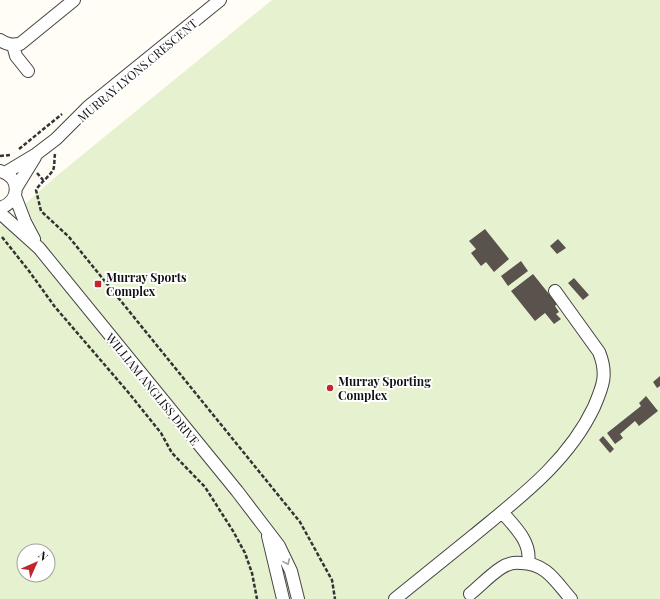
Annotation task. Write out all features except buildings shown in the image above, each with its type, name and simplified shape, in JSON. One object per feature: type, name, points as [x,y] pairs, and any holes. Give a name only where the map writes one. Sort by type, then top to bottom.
[{"type":"street","points":[[0,40],[6,44],[20,44],[74,0]]},
{"type":"street","name":"MURRAY LYONS CRESCENT","points":[[3,172],[36,155],[56,139],[88,107],[220,0]]},
{"type":"street","points":[[13,45],[16,56],[28,71]]},
{"type":"street","name":"MURRAY LYONS CRESCENT","points":[[0,208],[11,202],[36,155]]},
{"type":"street","name":"WILLIAM ANGLISS DRIVE","points":[[3,172],[11,176],[14,182],[15,192],[25,222],[39,248]]},
{"type":"street","name":"WILLIAM ANGLISS DRIVE","points":[[0,213],[39,248],[237,491],[279,546],[291,571],[299,597]]},
{"type":"street","points":[[395,599],[502,512],[543,476],[565,454],[586,425],[602,388],[604,370],[602,361],[599,352],[555,292]]},
{"type":"street","points":[[502,512],[519,531],[529,554],[528,563]]},
{"type":"street","points":[[266,529],[283,599]]},
{"type":"street","points":[[470,594],[504,566],[516,562],[537,565],[545,570],[571,599]]},
{"type":"path","points":[[56,139],[54,168],[36,190],[41,211],[68,237],[300,522],[332,580],[335,599]]},
{"type":"path","points":[[40,176],[43,180]]},
{"type":"path","points":[[36,210],[39,207]]},
{"type":"path","points":[[7,233],[1,236],[55,307],[161,433],[172,453],[204,487],[233,531],[245,553],[252,572],[257,599]]},
{"type":"green space","name":"Murray Sporting Complex","points":[[272,0],[660,0],[660,599],[0,599],[0,226],[59,174]]},
{"type":"place","name":"Murray Sports Complex","points":[[98,284]]},
{"type":"place","name":"Murray Sporting Complex","points":[[330,388]]}]
